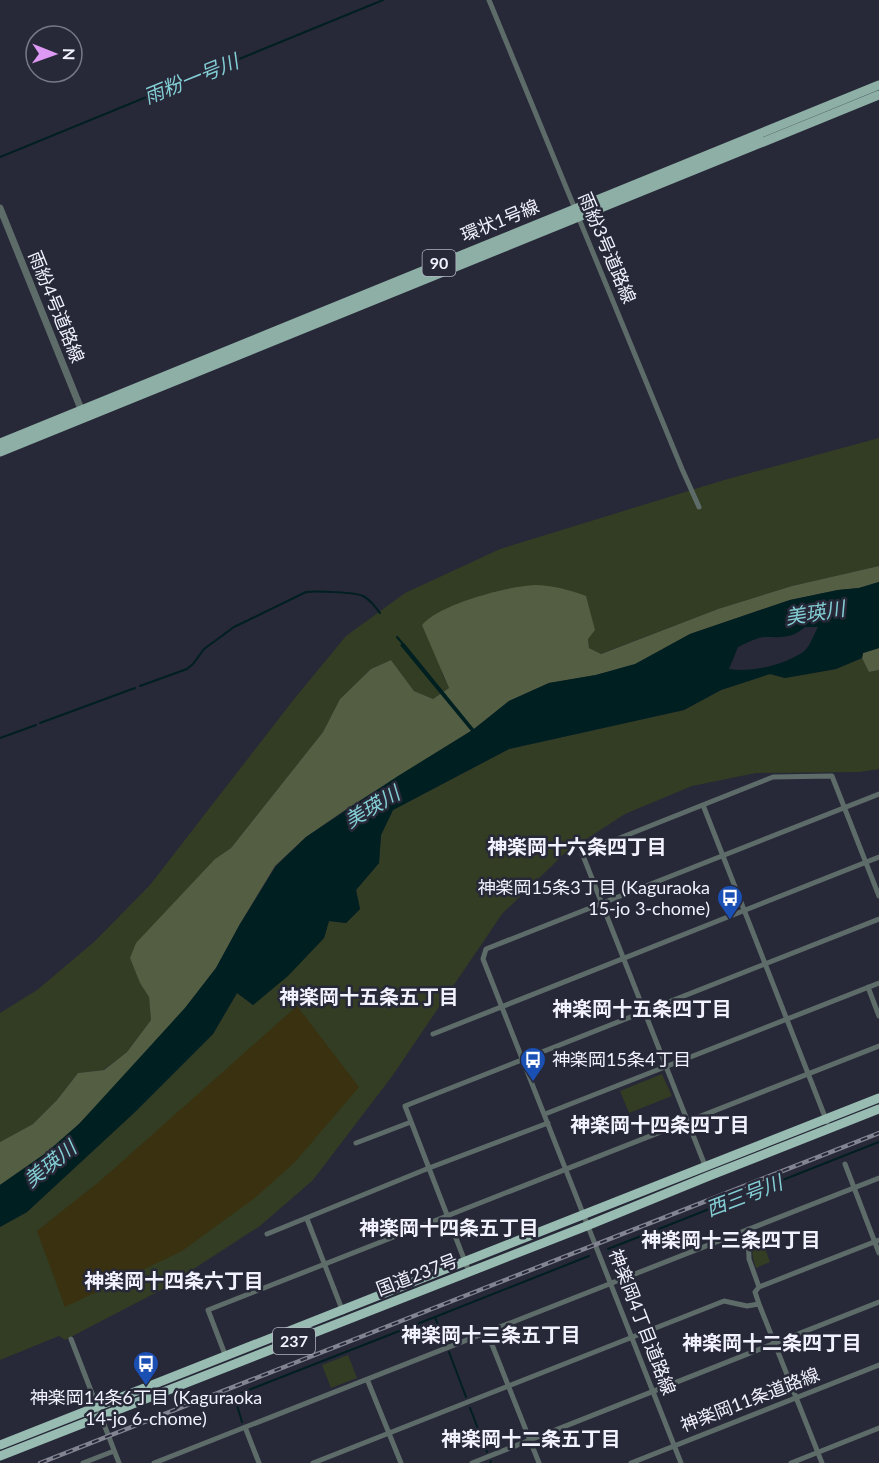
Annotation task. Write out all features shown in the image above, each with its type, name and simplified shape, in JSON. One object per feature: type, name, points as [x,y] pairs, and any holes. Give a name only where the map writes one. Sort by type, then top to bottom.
[{"type":"highway","name":"国道237号","points":[[0,1445],[35,1437],[101,1416],[589,1226],[707,1171],[879,1098]]},
{"type":"highway","name":"国道237号","points":[[0,1456],[98,1406],[585,1215],[830,1129],[879,1109]]},
{"type":"main road","name":"環状1号線","points":[[0,452],[83,414],[576,213],[879,85]]},
{"type":"main road","name":"環状1号線","points":[[576,213],[879,95]]},
{"type":"main road","name":"環状1号線","points":[[0,442],[83,414]]},
{"type":"street","name":"雨紛3号道路線","points":[[489,0],[699,507]]},
{"type":"street","name":"雨紛4号道路線","points":[[0,208],[83,414]]},
{"type":"street","points":[[707,1171],[582,853],[773,777],[832,776],[879,896]]},
{"type":"street","points":[[602,903],[879,794]]},
{"type":"street","points":[[703,805],[830,1129]]},
{"type":"street","points":[[434,1034],[879,857]]},
{"type":"street","name":"神楽岡4丁目道路線","points":[[602,903],[486,949],[483,959],[681,1463]]},
{"type":"street","points":[[469,1272],[405,1106],[879,919]]},
{"type":"street","points":[[544,1114],[879,983]]},
{"type":"street","points":[[868,987],[879,1016]]},
{"type":"street","points":[[230,1366],[208,1310],[686,1120],[879,1046]]},
{"type":"street","points":[[356,1143],[411,1122]]},
{"type":"street","points":[[267,1234],[429,1168],[548,1123]]},
{"type":"street","points":[[844,1164],[877,1241],[879,1253]]},
{"type":"street","points":[[154,1463],[879,1178]]},
{"type":"street","points":[[307,1219],[346,1321]]},
{"type":"street","points":[[748,1229],[749,1259],[759,1287]]},
{"type":"street","points":[[822,1463],[755,1292],[759,1287],[877,1241]]},
{"type":"street","points":[[313,1463],[724,1301],[747,1306],[759,1304]]},
{"type":"street","points":[[472,1463],[879,1302]]},
{"type":"street","points":[[487,1332],[539,1463]]},
{"type":"street","points":[[71,1339],[119,1463]]},
{"type":"street","name":"神楽岡11条道路線","points":[[631,1463],[879,1365]]},
{"type":"street","points":[[367,1379],[401,1463]]},
{"type":"street","points":[[245,1427],[259,1463]]},
{"type":"street","points":[[790,1463],[879,1428]]},
{"type":"street","points":[[83,1463],[114,1451]]},
{"type":"shaded area","points":[[879,438],[879,566],[792,586],[718,609],[600,654],[589,648],[588,639],[442,673],[449,688],[433,699],[414,691],[391,660],[371,669],[340,699],[323,732],[231,848],[215,859],[140,983],[149,996],[151,1020],[127,1052],[103,1070],[78,1073],[57,1100],[33,1124],[0,1142],[0,1013],[37,990],[94,942],[150,885],[294,699],[346,636],[405,593],[500,549],[724,480]]},
{"type":"shaded area","points":[[879,566],[879,582],[859,588],[790,600],[690,634],[636,664],[596,675],[549,683],[509,701],[474,729],[306,837],[275,866],[216,968],[185,1008],[79,1124],[46,1153],[0,1185],[0,1142],[33,1124],[57,1100],[78,1073],[104,1070],[127,1052],[151,1020],[149,997],[140,983],[130,958],[136,943],[215,859],[231,848],[323,732],[340,699],[371,669],[391,660],[414,691],[433,699],[449,688],[422,625],[431,617],[458,603],[508,589],[535,585],[561,588],[586,596],[595,630],[588,639],[589,648],[601,654],[718,609],[792,586]]},
{"type":"shaded area","points":[[879,648],[879,670],[869,672],[862,658],[863,653]]},
{"type":"shaded area","points":[[862,658],[869,672],[879,670],[879,769],[860,772],[756,773],[692,786],[625,814],[565,853],[502,914],[393,1075],[313,1180],[260,1226],[161,1290],[65,1340],[59,1336],[0,1360],[0,1227],[27,1212],[135,1112],[213,1034],[237,993],[253,1005],[288,975],[324,938],[329,921],[346,923],[360,909],[356,890],[379,863],[381,835],[393,810],[509,749],[684,710],[721,690],[770,674],[785,678],[836,669]]},
{"type":"shaded area","points":[[662,1074],[672,1096],[629,1113],[620,1091]]},
{"type":"shaded area","points":[[755,1230],[759,1232],[770,1262],[756,1268],[752,1249]]},
{"type":"shaded area","points":[[348,1355],[357,1378],[331,1388],[322,1365]]},
{"type":"sand","points":[[297,1006],[359,1087],[295,1162],[256,1197],[182,1251],[65,1307],[37,1231],[100,1181]]},
{"type":"water","name":"美瑛川","points":[[879,582],[879,648],[863,653],[862,658],[836,669],[785,678],[770,674],[721,690],[684,710],[509,749],[393,810],[381,835],[379,863],[356,890],[360,909],[346,923],[329,921],[324,938],[288,976],[253,1005],[237,993],[213,1034],[135,1112],[27,1212],[0,1227],[0,1185],[46,1153],[79,1124],[185,1008],[216,968],[276,866],[306,837],[471,731],[400,645],[404,643],[474,729],[509,701],[549,683],[596,675],[635,664],[690,634],[790,600],[859,588]],"holes":[[[805,627],[818,627],[808,647],[795,657],[757,669],[729,669],[738,647],[758,638],[786,636],[795,634]]]},
{"type":"waterway","name":"雨粉一号川","points":[[0,157],[383,0]]},
{"type":"waterway","points":[[140,686],[187,669],[204,649],[234,627],[306,592],[335,592],[363,596],[380,613]]},
{"type":"waterway","points":[[397,637],[403,644]]},
{"type":"waterway","points":[[40,723],[135,688]]},
{"type":"waterway","points":[[0,738],[36,725]]},
{"type":"waterway","name":"西三号川","points":[[608,1249],[879,1142]]},
{"type":"waterway","name":"西三号川","points":[[445,1344],[435,1317],[589,1256]]},
{"type":"waterway","points":[[242,1422],[236,1395],[435,1317]]},
{"type":"waterway","name":"西三号川","points":[[449,1352],[466,1397]]},
{"type":"waterway","name":"西三号川","points":[[470,1408],[487,1452]]},
{"type":"railway","points":[[40,1463],[879,1133]]},
{"type":"place","name":"神楽岡15条3丁目 (Kaguraoka 15-jo 3-chome)","points":[[730,921]]},
{"type":"place","name":"神楽岡15条4丁目","points":[[533,1083]]},
{"type":"place","name":"神楽岡14条6丁目 (Kaguraoka 14-jo 6-chome)","points":[[146,1387]]},
{"type":"district","name":"神楽岡十六条四丁目","points":[[577,847]]},
{"type":"district","name":"神楽岡十五条五丁目","points":[[369,997]]},
{"type":"district","name":"神楽岡十五条四丁目","points":[[642,1009]]},
{"type":"district","name":"神楽岡十四条四丁目","points":[[660,1125]]},
{"type":"district","name":"神楽岡十四条五丁目","points":[[449,1228]]},
{"type":"district","name":"神楽岡十三条四丁目","points":[[731,1240]]},
{"type":"district","name":"神楽岡十四条六丁目","points":[[174,1281]]},
{"type":"district","name":"神楽岡十三条五丁目","points":[[491,1335]]},
{"type":"district","name":"神楽岡十二条四丁目","points":[[772,1343]]},
{"type":"district","name":"神楽岡十二条五丁目","points":[[531,1439]]}]
